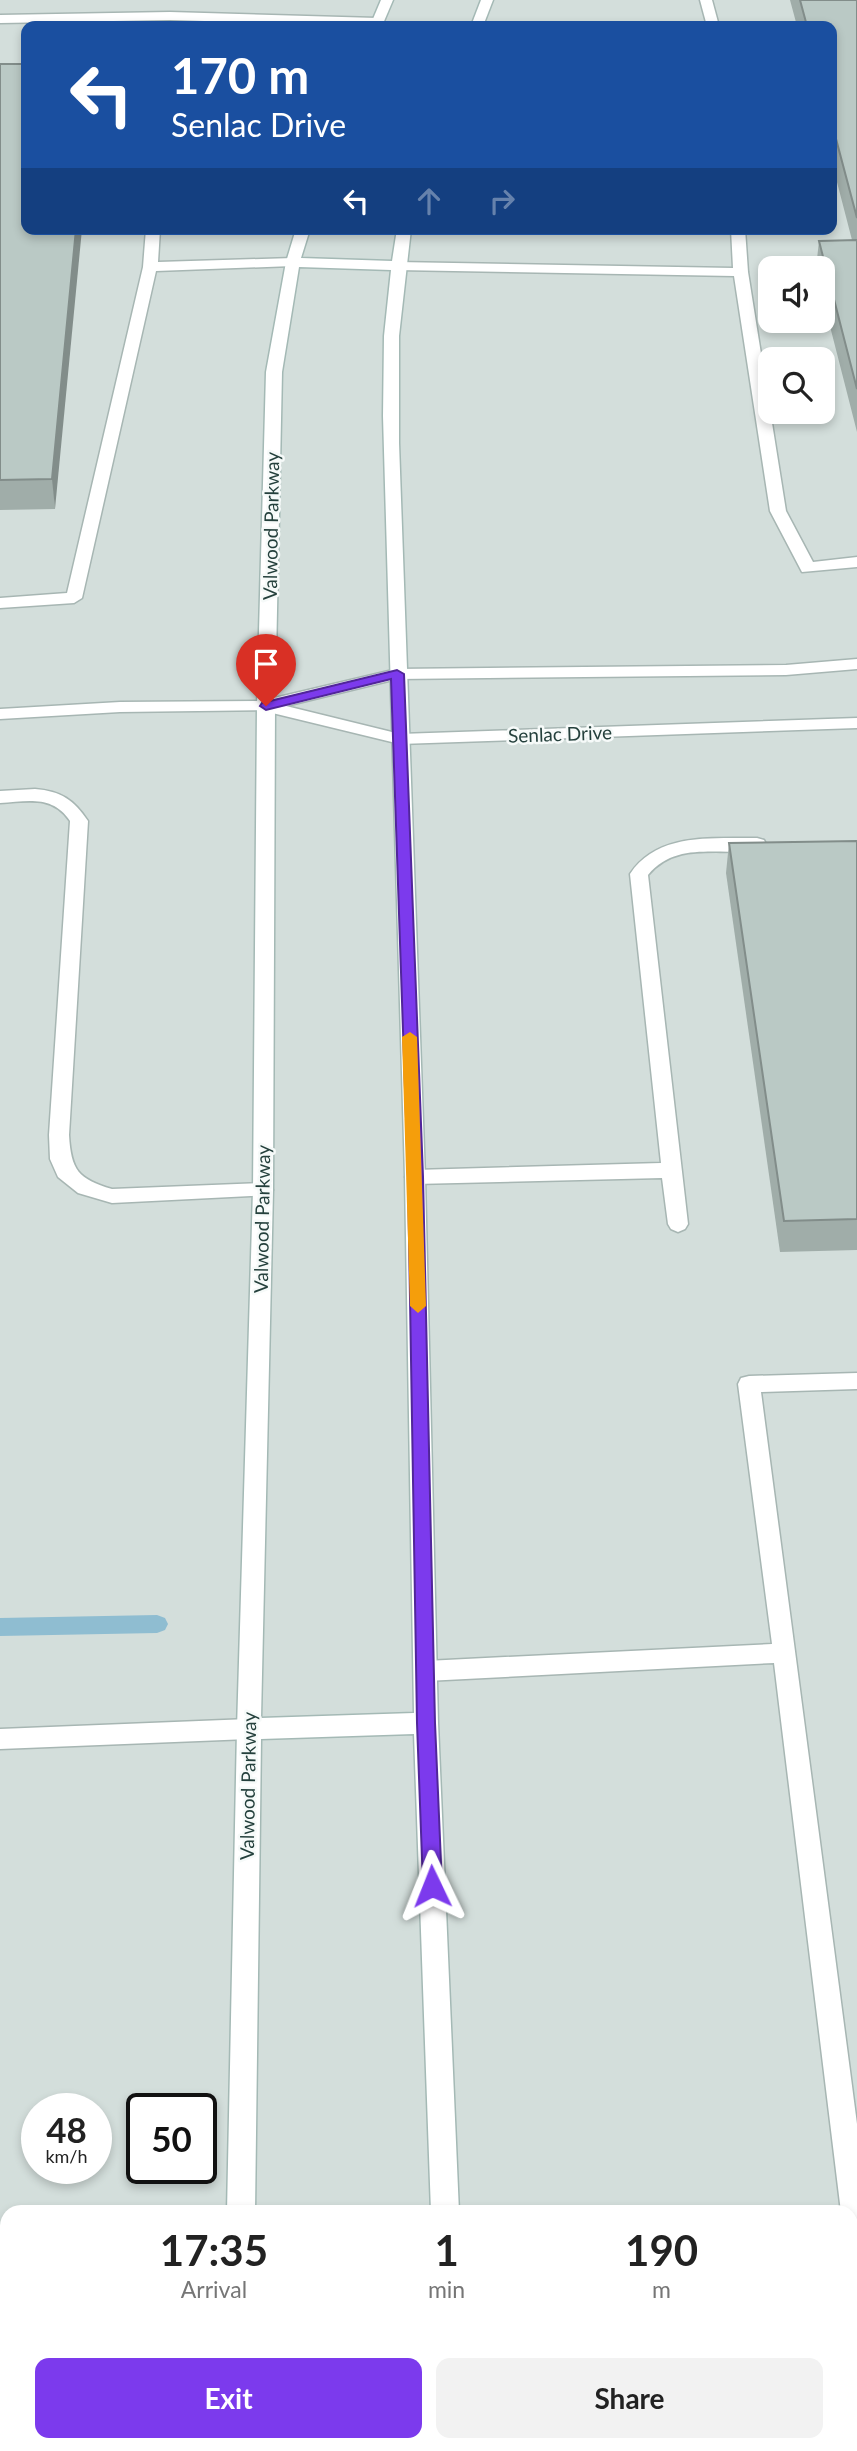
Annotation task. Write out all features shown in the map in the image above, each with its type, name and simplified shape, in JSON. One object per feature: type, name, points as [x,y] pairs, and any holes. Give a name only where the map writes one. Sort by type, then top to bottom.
[{"type":"main road","points":[[378,21],[387,0]]},
{"type":"main road","points":[[479,21],[487,0]]},
{"type":"main road","points":[[706,0],[712,21]]},
{"type":"main road","points":[[0,19],[169,21]]},
{"type":"main road","points":[[0,603],[74,598],[150,267],[153,235]]},
{"type":"main road","name":"Valwood Parkway","points":[[241,2205],[249,1729],[263,1190],[266,706],[274,372],[293,262],[301,235]]},
{"type":"main road","points":[[403,235],[397,266],[389,387],[415,1177],[426,1723],[445,2205]]},
{"type":"main road","points":[[738,235],[741,272],[778,511],[808,568],[857,562]]},
{"type":"main road","points":[[150,267],[293,262],[741,272]]},
{"type":"main road","name":"Senlac Drive","points":[[0,714],[120,707],[266,706],[397,674],[786,670],[857,664]]},
{"type":"main road","name":"Senlac Drive","points":[[266,706],[400,739],[857,723]]},
{"type":"main road","points":[[0,797],[49,795],[71,806],[79,821],[59,1135],[60,1159],[65,1172],[85,1188],[112,1196],[263,1190]]},
{"type":"main road","points":[[678,1224],[639,874],[656,856],[682,847],[776,844]]},
{"type":"main road","points":[[415,1177],[672,1170]]},
{"type":"main road","points":[[854,2205],[749,1384],[857,1381]]},
{"type":"main road","points":[[426,1671],[785,1653]]},
{"type":"main road","points":[[0,1739],[426,1723]]},
{"type":"shaded area","points":[[0,0],[857,0],[857,2205],[0,2205]]},
{"type":"building","points":[[800,0],[857,0],[857,218],[837,143],[837,21],[806,21]]},
{"type":"building","points":[[0,64],[21,64],[21,235],[75,235],[52,479],[0,480]]},
{"type":"building","points":[[857,240],[857,389],[835,303],[835,256],[823,256],[819,241]]},
{"type":"building","points":[[857,841],[857,1219],[784,1221],[729,843]]},
{"type":"waterway","points":[[0,1627],[157,1624]]},
{"type":"slow traffic","points":[[410,1037],[418,1306]]},
{"type":"route","points":[[266,706],[397,674],[415,1177],[432,1886]]}]
